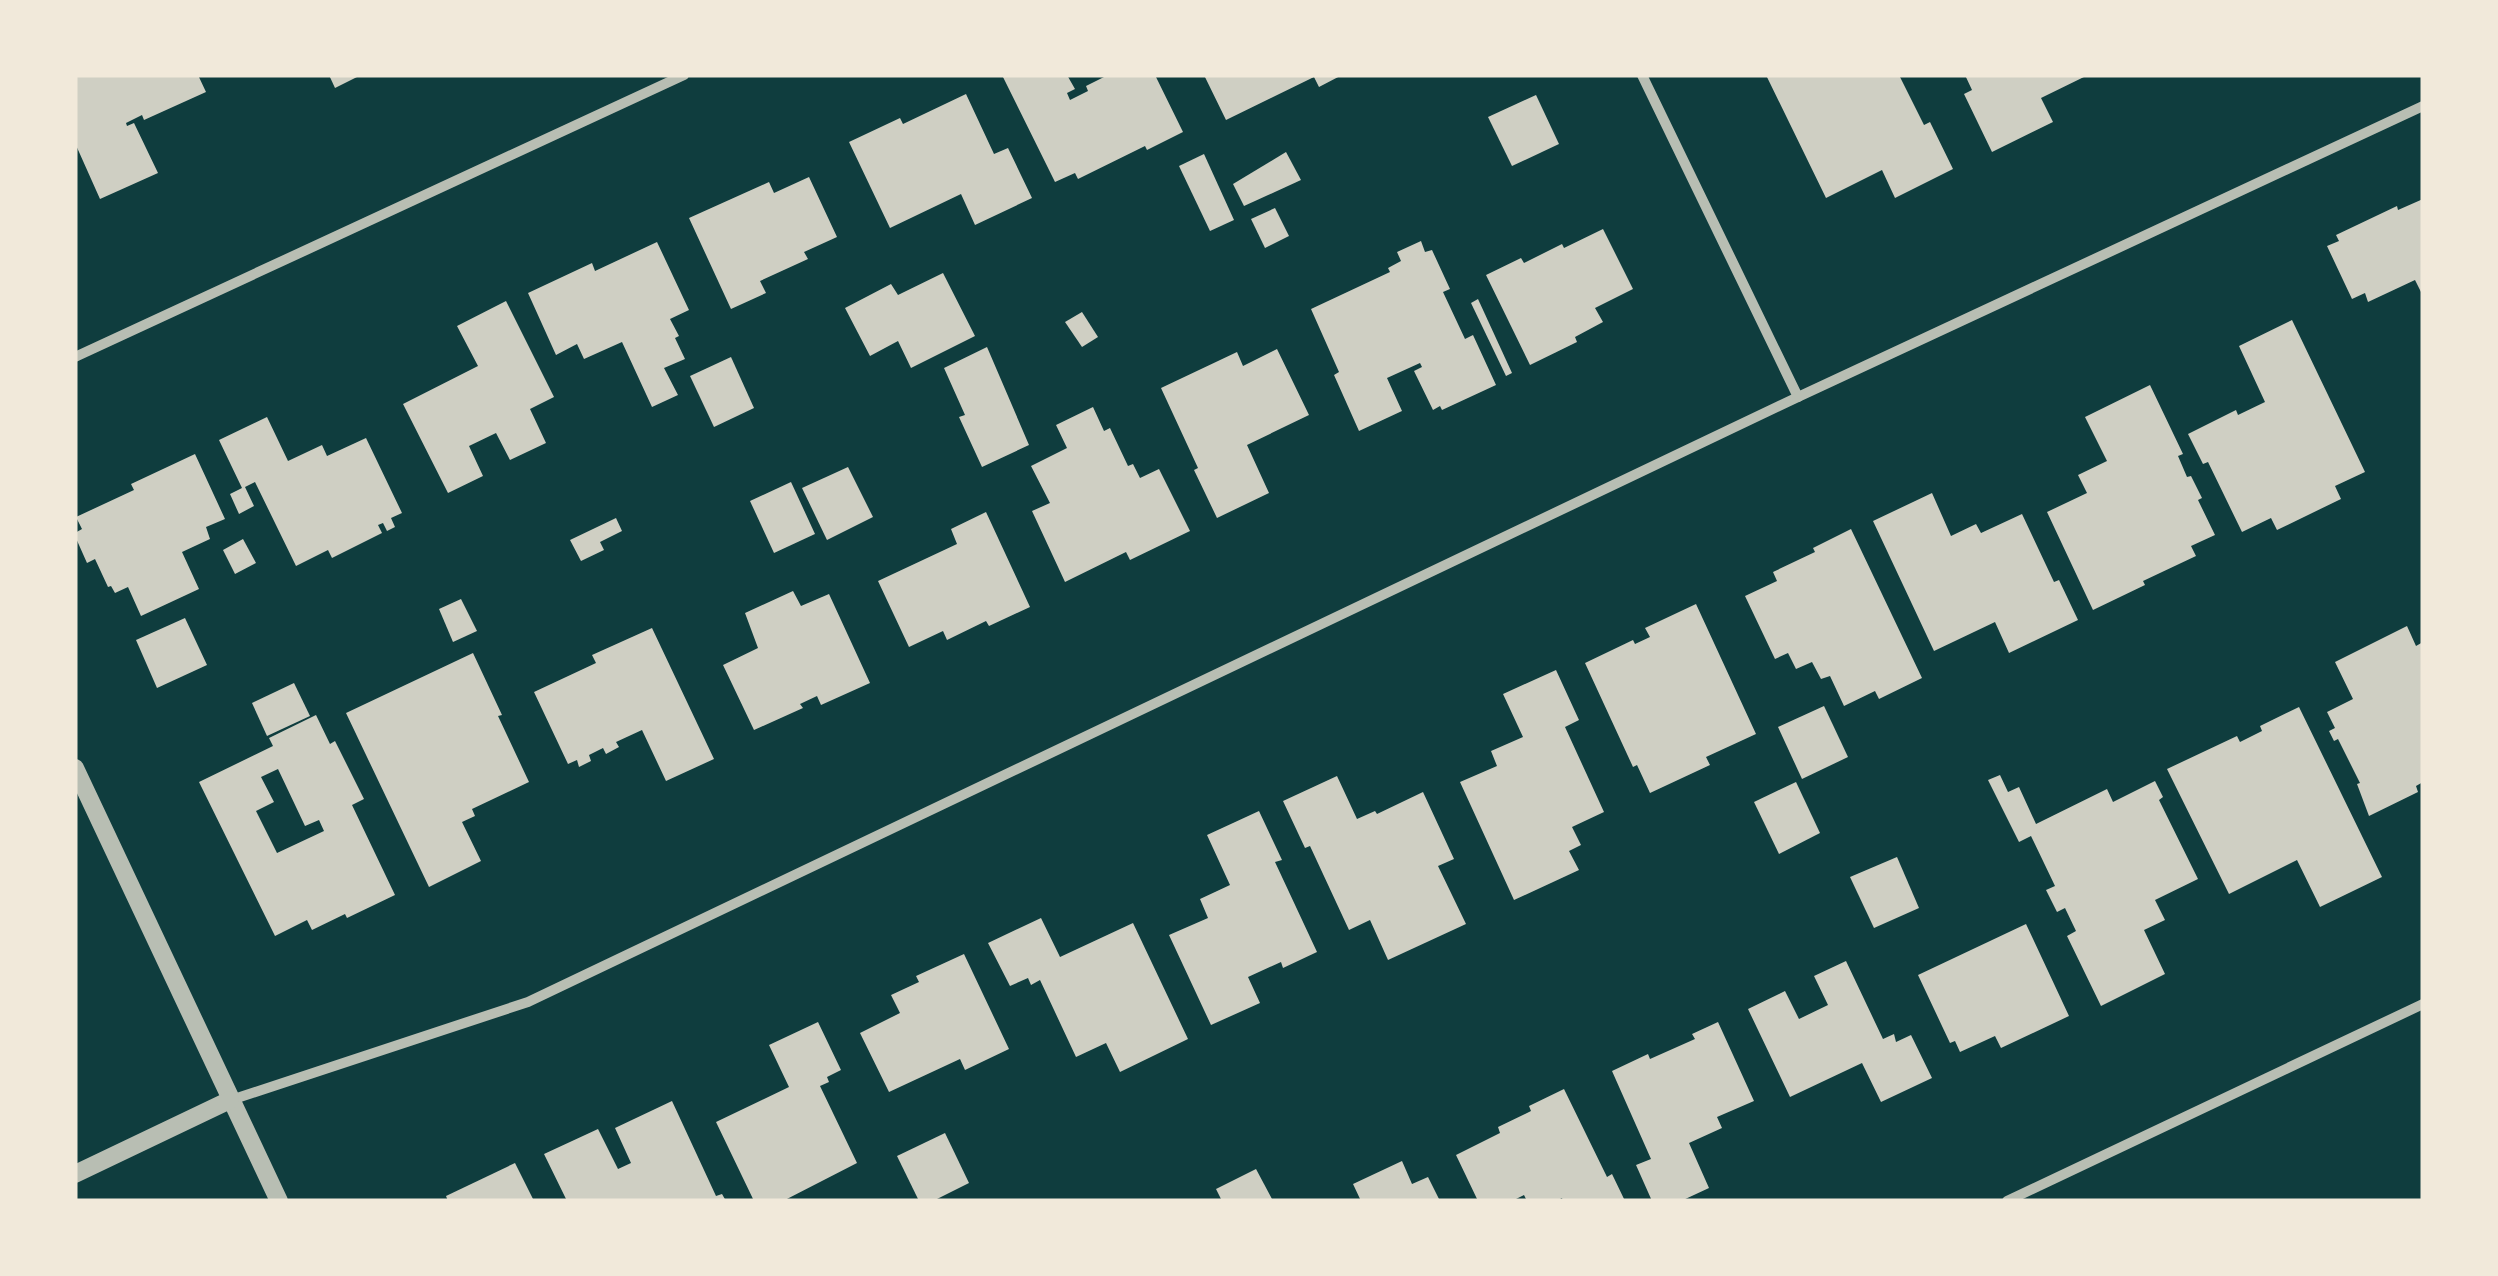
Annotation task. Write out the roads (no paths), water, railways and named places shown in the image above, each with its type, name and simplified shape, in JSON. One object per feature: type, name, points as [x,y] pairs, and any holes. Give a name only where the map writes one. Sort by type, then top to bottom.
[{"type":"street","points":[[75,358],[684,75]]},
{"type":"street","points":[[1642,75],[1798,398]]},
{"type":"street","points":[[75,1174],[230,1100],[528,1002],[1798,398],[2423,106]]},
{"type":"street","points":[[75,768],[279,1201]]},
{"type":"street","points":[[2007,1201],[2423,1004]]}]
